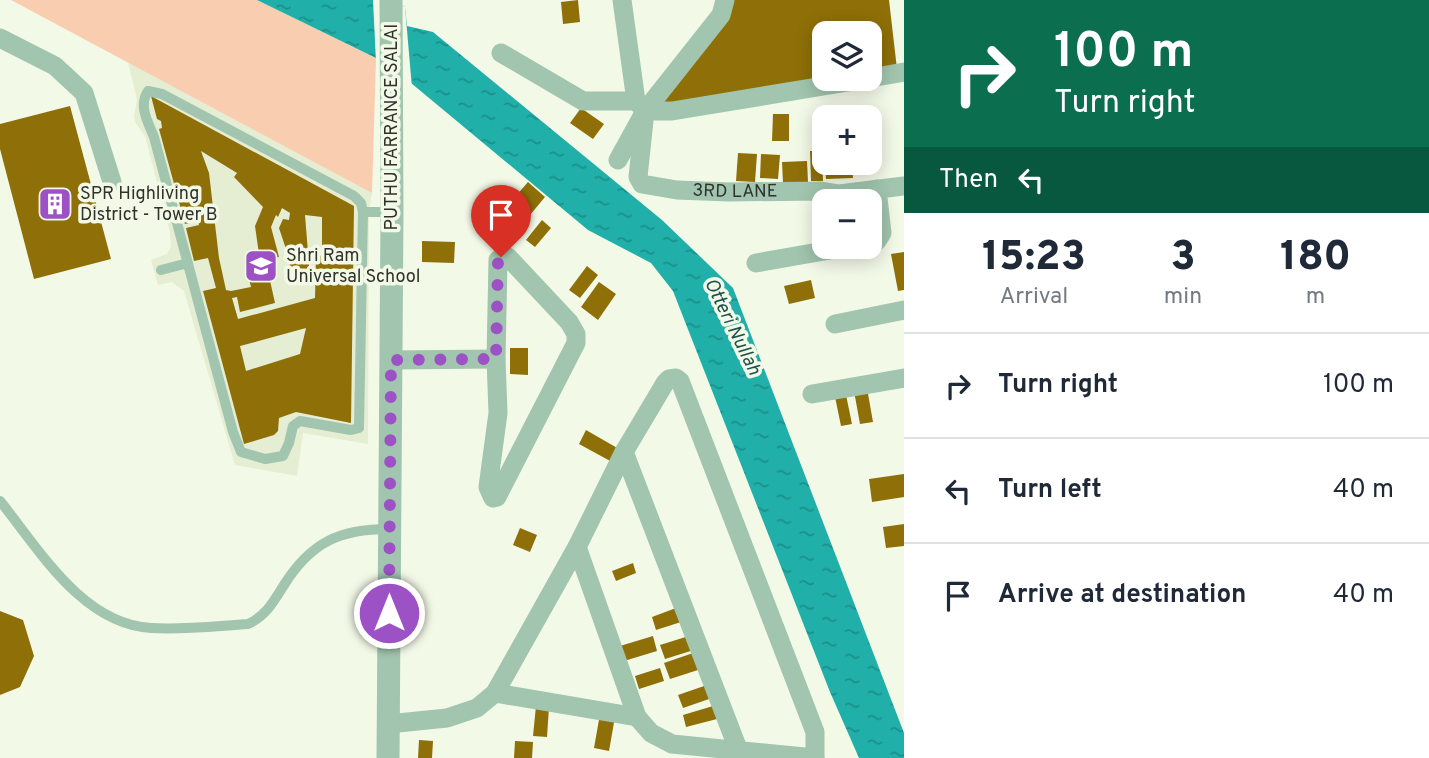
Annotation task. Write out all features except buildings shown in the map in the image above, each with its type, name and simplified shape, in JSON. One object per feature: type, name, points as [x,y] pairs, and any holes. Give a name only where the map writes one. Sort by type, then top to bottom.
[{"type":"street","name":"PUTHU FARRANCE SALAI","points":[[388,758],[393,212],[391,0]]},
{"type":"street","points":[[622,0],[641,106]]},
{"type":"street","points":[[618,160],[641,106],[721,15],[725,0]]},
{"type":"street","points":[[0,38],[55,66],[84,93],[112,182]]},
{"type":"street","points":[[501,53],[583,101],[672,111],[812,87]]},
{"type":"street","points":[[882,76],[904,72]]},
{"type":"street","name":"3RD LANE","points":[[641,106],[638,179],[642,184],[677,190],[812,191]]},
{"type":"street","name":"3RD LANE","points":[[877,189],[904,186]]},
{"type":"street","points":[[757,263],[812,253]]},
{"type":"street","points":[[504,256],[508,257],[569,322],[576,334],[576,343],[497,497],[493,498],[488,487],[498,413],[496,359],[498,260],[504,256]]},
{"type":"street","points":[[835,324],[904,310]]},
{"type":"street","points":[[391,360],[496,359]]},
{"type":"street","points":[[388,724],[447,718],[477,708],[495,693],[577,547],[624,452],[665,383],[676,378],[680,382],[815,732],[815,758],[672,744],[651,733],[637,717],[577,547]]},
{"type":"street","points":[[812,394],[904,378]]},
{"type":"street","points":[[624,452],[738,749]]},
{"type":"street","points":[[495,693],[637,717]]},
{"type":"lane","points":[[148,91],[162,94],[354,196],[361,203],[363,212],[359,428],[351,430],[296,422],[286,452],[276,458],[265,459],[246,455],[237,444],[154,137],[146,118],[144,99],[148,91]]},
{"type":"lane","points":[[363,212],[393,212]]},
{"type":"lane","points":[[160,270],[188,263]]},
{"type":"lane","points":[[0,501],[62,577],[94,609],[122,621],[149,628],[248,624],[261,618],[293,571],[309,553],[334,538],[359,529],[390,529]]},
{"type":"shaded area","points":[[11,0],[257,0],[376,58],[372,193]]},
{"type":"shaded area","name":"Shri Ram Universal School","points":[[128,62],[372,193],[369,212],[368,444],[303,433],[297,476],[235,465],[184,291],[172,282],[158,285],[151,260],[167,254],[171,247],[170,232],[145,136],[134,117],[137,100]]},
{"type":"water","name":"Otteri Nullah","points":[[257,0],[394,0],[405,7],[407,26],[433,32],[662,220],[733,288],[904,733],[904,758],[859,758],[830,692],[673,291],[651,263],[588,230],[411,83],[376,58]]},
{"type":"pier","points":[[373,0],[394,0],[405,7],[412,88],[376,62]]},
{"type":"place","name":"SPR Highliving District - Tower B","points":[[55,204]]},
{"type":"place","name":"Shri Ram Universal School","points":[[261,266]]},
{"type":"route","points":[[389,613],[391,360],[496,359],[498,260],[501,257]]}]
